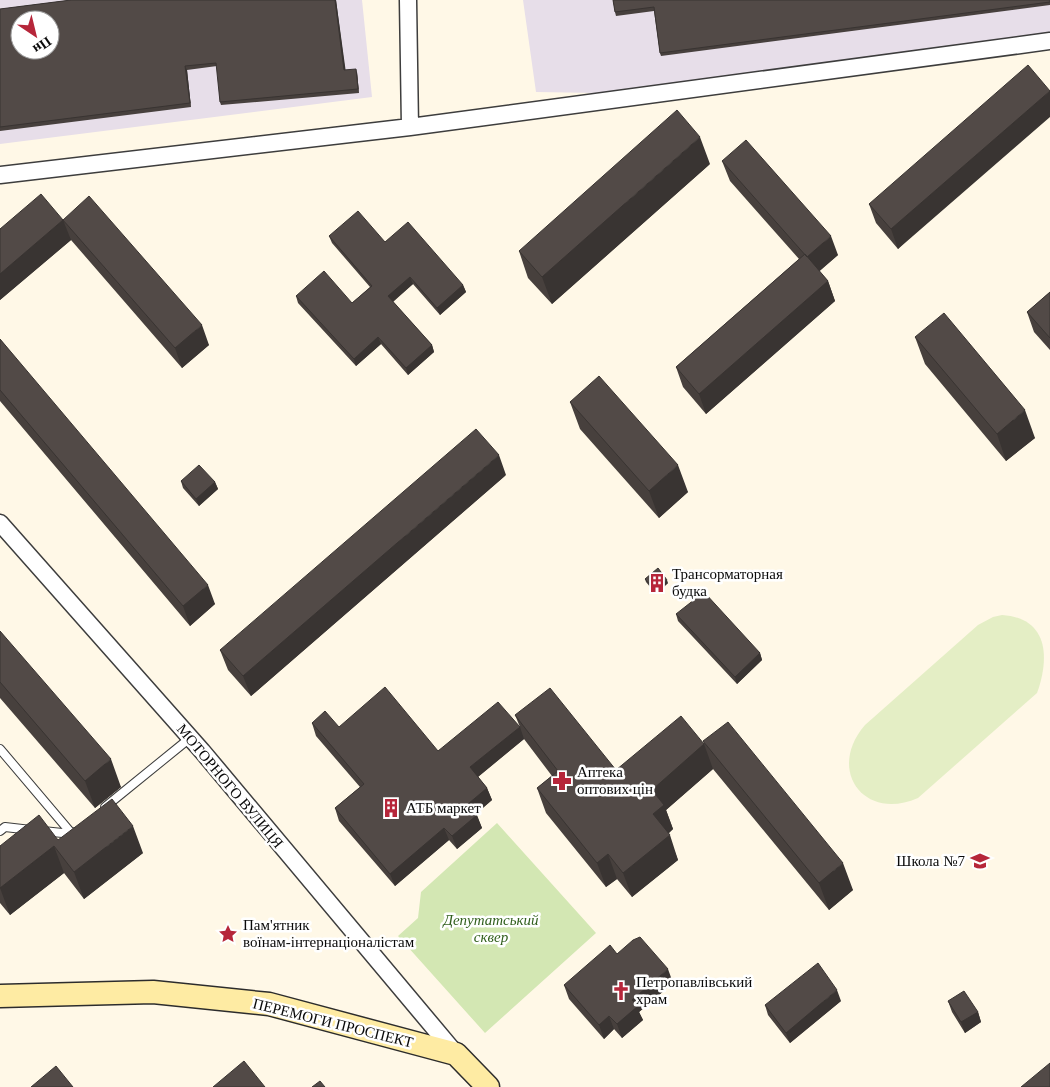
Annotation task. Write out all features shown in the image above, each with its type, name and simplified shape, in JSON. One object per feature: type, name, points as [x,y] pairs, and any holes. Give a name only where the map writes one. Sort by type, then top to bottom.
[{"type":"street","points":[[408,0],[410,127]]},
{"type":"street","points":[[0,174],[410,127],[1050,41]]},
{"type":"street","name":"МОТОРНОГО ВУЛИЦЯ","points":[[0,523],[190,738],[456,1054]]},
{"type":"street","name":"ПЕРЕМОГИ ПРОСПЕКТ","points":[[0,996],[153,992],[269,1004],[456,1054]]},
{"type":"street","points":[[456,1054],[488,1087]]},
{"type":"lane","points":[[102,810],[190,738]]},
{"type":"lane","points":[[0,748],[72,834]]},
{"type":"lane","points":[[0,831],[5,827],[72,834],[80,828]]},
{"type":"shaded area","points":[[0,0],[362,0],[372,97],[0,144]]},
{"type":"shaded area","points":[[523,0],[1050,0],[1050,34],[661,94],[536,92]]},
{"type":"green space","points":[[1002,615],[1029,623],[1037,632],[1042,642],[1044,653],[1043,666],[1037,693],[918,798],[899,804],[881,803],[867,797],[857,787],[850,774],[849,759],[854,742],[865,725],[978,625],[993,617]]},
{"type":"green space","name":"Депутатський сквер","points":[[497,823],[596,933],[485,1033],[398,936],[418,918],[421,892]]},
{"type":"building","points":[[71,0],[335,0],[344,70],[356,69],[358,89],[220,102],[216,63],[185,66],[190,103],[0,127],[0,9]]},
{"type":"building","points":[[613,0],[1050,0],[1050,2],[660,53],[654,7],[615,12]]},
{"type":"building","points":[[1028,65],[1050,91],[891,229],[869,204]]},
{"type":"building","points":[[677,110],[700,137],[542,277],[519,251]]},
{"type":"building","points":[[746,140],[831,236],[807,257],[722,161]]},
{"type":"building","points":[[41,194],[63,220],[0,274],[0,229]]},
{"type":"building","points":[[89,196],[202,325],[175,348],[63,220]]},
{"type":"building","points":[[358,211],[385,242],[408,222],[463,285],[437,308],[410,277],[388,296],[432,345],[406,368],[378,337],[354,359],[296,296],[324,271],[352,303],[372,286],[329,236]]},
{"type":"building","points":[[805,254],[828,281],[699,394],[676,367]]},
{"type":"building","points":[[1050,292],[1050,338],[1027,312]]},
{"type":"building","points":[[944,313],[1025,410],[997,434],[915,337]]},
{"type":"building","points":[[0,339],[208,585],[183,606],[0,390]]},
{"type":"building","points":[[599,376],[678,465],[649,491],[570,402]]},
{"type":"building","points":[[476,429],[499,455],[243,676],[220,650]]},
{"type":"building","points":[[199,465],[215,482],[196,499],[181,481]]},
{"type":"building","name":"Трансорматорная будка","points":[[658,568],[667,580],[655,590],[645,579]]},
{"type":"building","points":[[704,592],[760,653],[735,677],[676,614]]},
{"type":"building","points":[[0,631],[111,759],[85,781],[0,682]]},
{"type":"building","points":[[385,687],[438,751],[498,702],[520,727],[470,767],[487,788],[468,804],[477,815],[452,836],[444,828],[390,874],[335,808],[364,784],[312,723],[325,711],[339,727]]},
{"type":"building","points":[[550,688],[616,770],[681,716],[704,744],[652,790],[664,805],[653,814],[670,835],[623,873],[608,854],[597,863],[537,788],[558,771],[515,715]]},
{"type":"building","points":[[728,722],[843,863],[819,883],[703,741]]},
{"type":"building","points":[[112,799],[133,826],[74,872],[54,846],[0,888],[0,846],[39,815],[58,840]]},
{"type":"building","name":"Петропавлівський храм","points":[[640,937],[668,969],[632,1000],[638,1006],[617,1024],[609,1016],[599,1025],[564,985],[610,945],[617,954],[633,940]]},
{"type":"building","points":[[818,963],[837,990],[786,1033],[765,1005]]},
{"type":"building","points":[[964,991],[978,1012],[961,1022],[948,1001]]},
{"type":"building","points":[[244,1061],[265,1087],[213,1087]]},
{"type":"building","points":[[1050,1063],[1050,1087],[1021,1087]]},
{"type":"building","points":[[56,1066],[73,1087],[31,1087]]},
{"type":"building","points":[[320,1081],[325,1087],[312,1087]]},
{"type":"place","name":"Трансорматорная будка","points":[[657,583]]},
{"type":"place","name":"Аптека оптових цін","points":[[562,781]]},
{"type":"place","name":"АТБ маркет","points":[[391,808]]},
{"type":"place","name":"Школа №7","points":[[980,861]]},
{"type":"place","name":"Пам'ятник воїнам-інтернаціоналістам","points":[[228,934]]},
{"type":"place","name":"Петропавлівський храм","points":[[621,991]]}]
